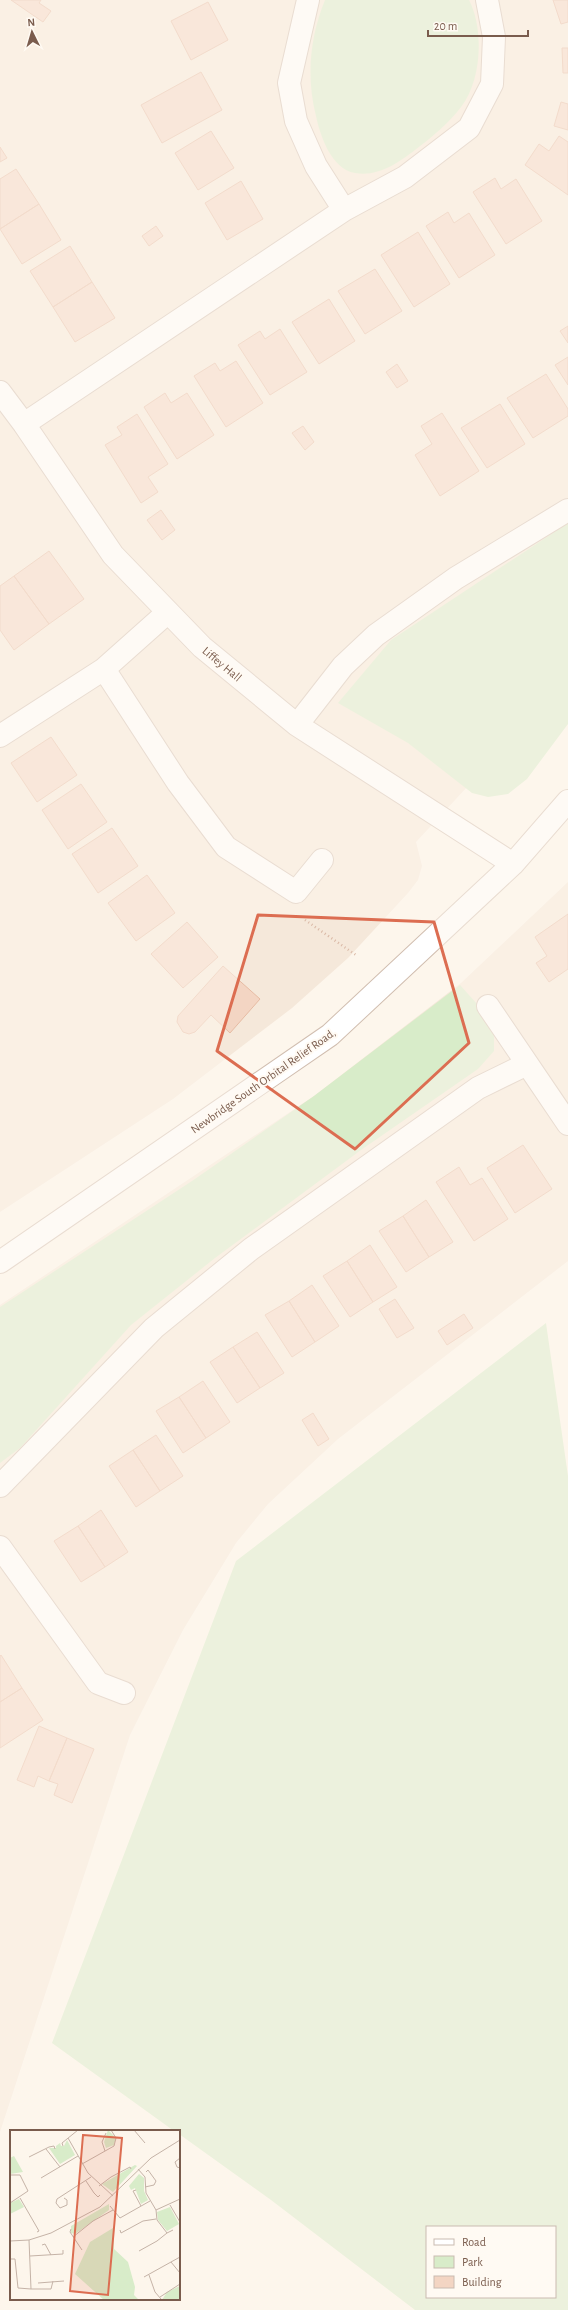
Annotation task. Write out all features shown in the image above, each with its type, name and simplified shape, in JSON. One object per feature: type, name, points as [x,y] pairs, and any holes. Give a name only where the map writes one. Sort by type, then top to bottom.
[{"type":"street","points":[[308,0],[289,83],[296,121],[316,166],[344,210]]},
{"type":"street","points":[[24,424],[344,210],[405,177],[469,128],[492,84],[494,37],[487,0]]},
{"type":"street","name":"Liffey Hall","points":[[0,392],[24,424],[112,555],[202,647],[297,725],[513,864]]},
{"type":"street","points":[[297,725],[343,666],[376,635],[456,578],[568,510]]},
{"type":"street","points":[[0,736],[104,669],[168,612]]},
{"type":"street","points":[[104,669],[178,783],[226,847],[296,892],[322,860]]},
{"type":"street","name":"Newbridge South Orbital Relief Road,","points":[[0,1262],[330,1035],[513,864],[568,801]]},
{"type":"street","points":[[488,1006],[568,1124]]},
{"type":"street","points":[[0,1486],[154,1328],[251,1249],[478,1088],[527,1064]]},
{"type":"street","points":[[0,1547],[98,1683],[124,1693]]},
{"type":"path","points":[[301,917],[356,955]]},
{"type":"highlighted area","points":[[258,915],[434,922],[469,1043],[355,1149],[217,1051]]},
{"type":"shaded area","points":[[0,0],[568,0],[568,718],[468,786],[416,842],[422,866],[418,880],[408,893],[348,958],[292,1008],[173,1099],[0,1212]]},
{"type":"shaded area","points":[[568,882],[568,1261],[338,1439],[268,1504],[236,1543],[183,1630],[130,1735],[0,2132],[0,1305],[314,1096],[461,983]]},
{"type":"green space","points":[[325,0],[469,0],[474,12],[479,39],[477,69],[468,96],[456,113],[433,135],[402,160],[380,171],[363,174],[355,173],[339,165],[328,150],[320,132],[313,101],[310,72],[316,28]]},
{"type":"green space","points":[[568,523],[568,724],[527,779],[508,794],[488,797],[472,793],[408,743],[338,703],[391,640]]},
{"type":"green space","points":[[460,985],[478,1005],[494,1032],[494,1051],[478,1069],[361,1150],[215,1258],[131,1325],[20,1448],[0,1463],[0,1307],[192,1181],[314,1096]]},
{"type":"green space","points":[[546,1323],[568,1476],[568,2310],[415,2310],[271,2200],[180,2135],[180,2130],[173,2130],[52,2043],[236,1561]]},
{"type":"building","points":[[11,0],[41,0],[39,3],[51,11],[43,22]]},
{"type":"building","points":[[553,0],[568,0],[568,22],[561,24]]},
{"type":"building","points":[[208,2],[228,40],[191,60],[171,21]]},
{"type":"building","points":[[562,48],[568,48],[568,73],[563,73]]},
{"type":"building","points":[[201,72],[222,110],[162,143],[141,105]]},
{"type":"building","points":[[561,102],[568,104],[568,130],[554,126]]},
{"type":"building","points":[[211,131],[234,168],[198,190],[175,153]]},
{"type":"building","points":[[559,136],[568,142],[568,195],[525,165],[539,144],[549,151]]},
{"type":"building","points":[[0,147],[7,158],[0,162]]},
{"type":"building","points":[[16,169],[39,204],[0,229],[0,179]]},
{"type":"building","points":[[495,178],[501,189],[516,179],[542,221],[506,244],[473,192]]},
{"type":"building","points":[[241,181],[263,219],[227,240],[205,203]]},
{"type":"building","points":[[39,204],[61,240],[22,264],[0,229]]},
{"type":"building","points":[[448,212],[454,223],[469,213],[495,255],[459,278],[426,226]]},
{"type":"building","points":[[156,226],[163,236],[149,246],[142,236]]},
{"type":"building","points":[[418,232],[450,284],[414,307],[381,255]]},
{"type":"building","points":[[70,246],[92,282],[53,307],[30,271]]},
{"type":"building","points":[[375,269],[402,311],[365,334],[338,291]]},
{"type":"building","points":[[92,282],[115,318],[75,342],[53,307]]},
{"type":"building","points":[[329,299],[355,341],[319,364],[292,322]]},
{"type":"building","points":[[568,326],[568,343],[560,331]]},
{"type":"building","points":[[280,329],[307,372],[270,395],[238,345],[260,331],[265,339]]},
{"type":"building","points":[[568,357],[568,385],[555,365]]},
{"type":"building","points":[[236,361],[263,403],[226,427],[194,376],[215,363],[220,371]]},
{"type":"building","points":[[397,364],[408,381],[397,388],[386,372]]},
{"type":"building","points":[[546,374],[568,409],[568,416],[533,438],[507,398]]},
{"type":"building","points":[[165,393],[171,403],[187,393],[214,435],[177,459],[144,407]]},
{"type":"building","points":[[500,404],[525,444],[487,468],[461,428]]},
{"type":"building","points":[[442,413],[479,471],[440,496],[415,455],[432,444],[421,426]]},
{"type":"building","points":[[137,414],[168,464],[148,477],[158,492],[141,503],[105,445],[122,435],[117,427]]},
{"type":"building","points":[[303,426],[314,442],[305,450],[292,433]]},
{"type":"building","points":[[161,510],[175,530],[162,540],[147,520]]},
{"type":"building","points":[[49,551],[84,599],[49,624],[14,576]]},
{"type":"building","points":[[14,576],[49,624],[14,650],[0,630],[0,586]]},
{"type":"building","points":[[51,737],[77,775],[37,802],[11,763]]},
{"type":"building","points":[[81,784],[107,822],[68,849],[42,810]]},
{"type":"building","points":[[112,828],[138,866],[98,893],[72,854]]},
{"type":"building","points":[[147,875],[175,913],[136,941],[108,903]]},
{"type":"building","points":[[568,914],[568,969],[549,982],[536,963],[547,956],[535,937]]},
{"type":"building","points":[[187,922],[218,957],[183,988],[151,954]]},
{"type":"building","points":[[223,966],[260,999],[230,1033],[211,1015],[195,1032],[189,1034],[183,1032],[177,1022],[178,1016]]},
{"type":"building","points":[[523,1145],[552,1189],[515,1213],[487,1168]]},
{"type":"building","points":[[459,1167],[470,1185],[482,1178],[508,1219],[474,1241],[436,1182]]},
{"type":"building","points":[[426,1200],[453,1242],[429,1257],[403,1216]]},
{"type":"building","points":[[403,1216],[429,1257],[406,1272],[379,1231]]},
{"type":"building","points":[[370,1245],[397,1287],[373,1302],[347,1261]]},
{"type":"building","points":[[347,1261],[373,1302],[350,1317],[323,1276]]},
{"type":"building","points":[[312,1285],[339,1326],[315,1342],[289,1301]]},
{"type":"building","points":[[395,1299],[414,1328],[397,1338],[379,1309]]},
{"type":"building","points":[[289,1301],[315,1342],[292,1357],[265,1315]]},
{"type":"building","points":[[464,1314],[473,1328],[447,1345],[438,1331]]},
{"type":"building","points":[[257,1332],[284,1373],[260,1388],[233,1347]]},
{"type":"building","points":[[233,1347],[260,1388],[237,1403],[210,1362]]},
{"type":"building","points":[[203,1381],[230,1422],[206,1438],[179,1397]]},
{"type":"building","points":[[179,1397],[206,1438],[183,1453],[156,1411]]},
{"type":"building","points":[[313,1413],[329,1439],[318,1446],[302,1420]]},
{"type":"building","points":[[156,1435],[183,1476],[160,1491],[133,1450]]},
{"type":"building","points":[[133,1450],[160,1491],[136,1507],[109,1466]]},
{"type":"building","points":[[101,1510],[128,1552],[105,1567],[78,1526]]},
{"type":"building","points":[[78,1526],[105,1567],[81,1582],[54,1541]]},
{"type":"building","points":[[1,1655],[22,1688],[0,1702],[0,1656]]},
{"type":"building","points":[[22,1688],[43,1720],[0,1748],[0,1702]]},
{"type":"building","points":[[39,1726],[67,1738],[49,1781],[38,1776],[34,1787],[17,1780]]},
{"type":"building","points":[[67,1738],[94,1749],[72,1803],[54,1795],[58,1784],[49,1781]]}]
